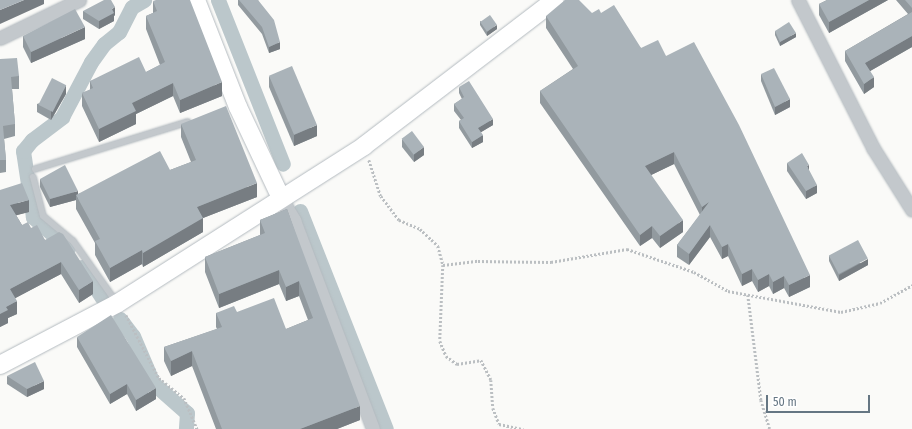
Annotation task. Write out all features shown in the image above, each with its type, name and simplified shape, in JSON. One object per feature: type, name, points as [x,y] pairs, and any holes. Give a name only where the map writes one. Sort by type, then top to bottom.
[{"type":"street","points":[[0,38],[79,0]]},
{"type":"street","points":[[196,0],[235,108],[280,198],[294,220],[373,429]]},
{"type":"street","points":[[0,365],[118,303],[280,198],[364,146],[555,0]]},
{"type":"street","points":[[798,0],[873,148],[912,210]]},
{"type":"lane","points":[[35,169],[194,120]]},
{"type":"lane","points":[[33,177],[43,216],[73,241],[118,303]]},
{"type":"path","points":[[364,146],[381,196],[399,220],[420,228],[438,246],[443,265],[440,341],[446,356],[456,364],[481,360],[491,380],[493,408],[502,429]]},
{"type":"path","points":[[443,265],[478,261],[551,262],[627,249],[748,295],[841,312],[880,303],[912,285]]},
{"type":"path","points":[[748,295],[761,400],[770,429]]},
{"type":"path","points":[[118,303],[136,330],[159,378],[184,398],[197,429]]},
{"type":"path","points":[[499,424],[523,429]]},
{"type":"building","points":[[0,0],[24,0],[0,10]]},
{"type":"building","points":[[104,0],[111,0],[115,7],[112,9],[114,13],[99,21],[83,11]]},
{"type":"building","points":[[190,0],[222,82],[180,100],[173,83],[132,103],[136,111],[99,129],[82,93],[93,88],[90,81],[139,57],[146,72],[165,62],[146,16],[157,11],[153,1]]},
{"type":"building","points":[[239,0],[258,0],[274,20],[280,42],[269,47],[262,27]]},
{"type":"building","points":[[565,0],[579,0],[592,13],[599,9],[601,13],[614,5],[641,48],[658,40],[666,56],[694,42],[739,125],[810,275],[789,285],[784,276],[773,282],[769,274],[758,280],[752,269],[742,274],[728,244],[722,247],[710,225],[689,254],[677,245],[709,202],[702,207],[674,152],[645,166],[683,220],[660,236],[652,226],[640,235],[540,91],[578,66],[546,16]]},
{"type":"building","points":[[827,0],[869,0],[829,22],[819,4]]},
{"type":"building","points":[[905,0],[912,0],[912,8]]},
{"type":"building","points":[[75,9],[85,27],[31,52],[23,36]]},
{"type":"building","points":[[912,12],[912,36],[865,63],[874,77],[864,84],[845,51]]},
{"type":"building","points":[[490,15],[497,25],[487,32],[480,22]]},
{"type":"building","points":[[789,22],[796,33],[780,42],[775,31]]},
{"type":"building","points":[[17,58],[19,76],[11,77],[15,124],[3,126],[6,160],[0,160],[0,59]]},
{"type":"building","points":[[292,66],[317,125],[294,135],[269,76]]},
{"type":"building","points":[[774,68],[790,99],[775,107],[761,74]]},
{"type":"building","points":[[52,78],[66,85],[53,112],[38,105]]},
{"type":"building","points":[[469,81],[493,119],[478,128],[483,135],[472,142],[459,121],[464,118],[454,104],[464,97],[459,87]]},
{"type":"building","points":[[226,106],[257,183],[197,207],[203,218],[143,253],[142,250],[110,268],[95,241],[100,239],[76,195],[160,151],[170,170],[196,160],[181,124]]},
{"type":"building","points":[[412,131],[424,147],[414,155],[402,139]]},
{"type":"building","points":[[802,153],[809,165],[807,166],[817,185],[806,191],[787,163]]},
{"type":"building","points":[[65,165],[78,191],[50,199],[40,179]]},
{"type":"building","points":[[22,183],[29,200],[10,205],[22,225],[28,222],[31,228],[37,225],[45,240],[59,232],[63,234],[93,281],[79,290],[61,262],[10,289],[17,301],[6,307],[8,310],[0,314],[0,190]]},
{"type":"building","points":[[287,209],[360,406],[300,429],[222,429],[192,351],[171,361],[164,347],[222,327],[216,313],[234,306],[237,312],[274,298],[286,329],[313,318],[299,281],[286,287],[279,270],[219,294],[205,257],[265,233],[260,220]]},
{"type":"building","points":[[858,240],[868,259],[839,274],[829,255]]},
{"type":"building","points":[[111,315],[156,388],[136,400],[127,384],[110,394],[77,337]]},
{"type":"building","points":[[35,362],[44,381],[27,389],[7,376]]},
{"type":"waterway","points":[[68,248],[33,217],[23,151],[32,140],[62,117],[91,62],[104,44],[119,32],[132,7],[144,0]]},
{"type":"waterway","points":[[218,0],[283,164]]},
{"type":"waterway","points":[[300,211],[386,429]]},
{"type":"waterway","points":[[82,267],[102,298]]},
{"type":"waterway","points":[[120,319],[133,336],[153,383],[187,413],[186,429]]}]
